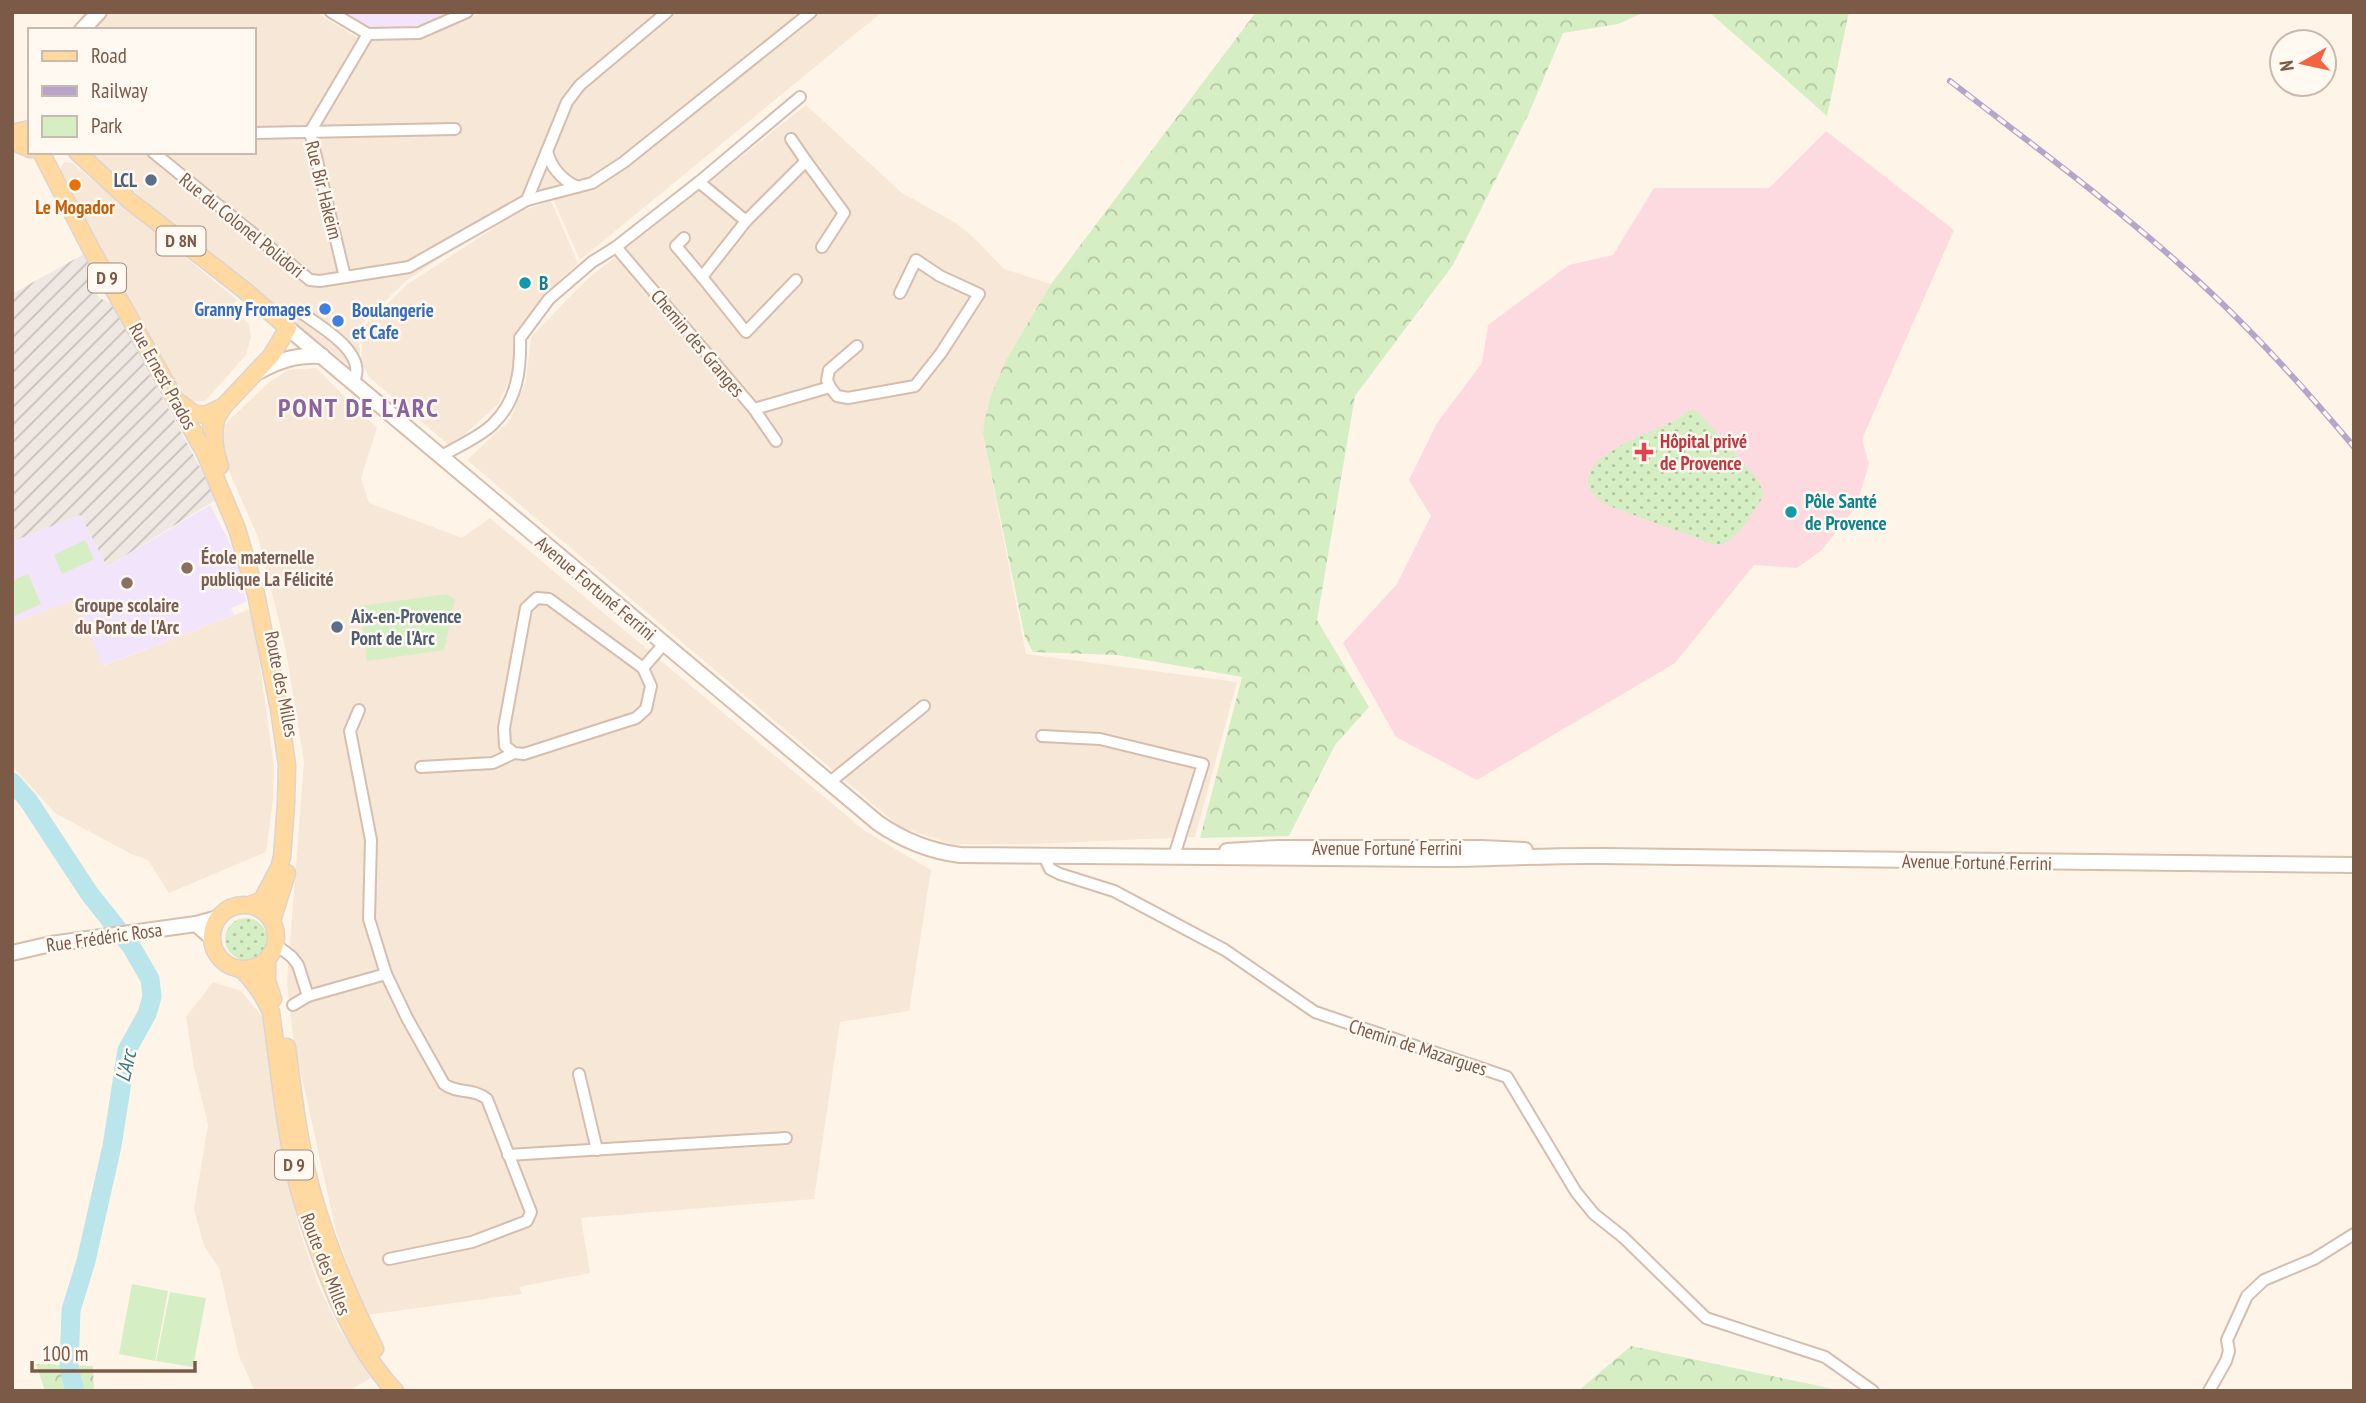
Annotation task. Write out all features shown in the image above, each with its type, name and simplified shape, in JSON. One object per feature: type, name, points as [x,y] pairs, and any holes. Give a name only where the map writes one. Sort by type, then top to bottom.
[{"type":"main road","points":[[84,28],[99,12]]},
{"type":"main road","points":[[12,140],[28,148]]},
{"type":"main road","name":"Avenue Fortuné Ferrini","points":[[76,154],[130,201],[354,381],[663,645],[830,782],[893,833],[921,846],[960,855],[1174,856],[1278,848],[1490,848],[1600,856],[2082,864],[2354,865]]},
{"type":"main road","name":"Rue Ernest Prados","points":[[40,155],[91,249],[210,453]]},
{"type":"main road","points":[[210,453],[208,431],[220,412],[271,356],[282,323]]},
{"type":"main road","points":[[252,376],[283,359],[294,356],[322,356]]},
{"type":"main road","points":[[178,401],[193,412],[205,415],[220,412]]},
{"type":"main road","name":"Route des Milles","points":[[210,453],[243,525],[262,590],[297,763],[291,858],[272,920]]},
{"type":"main road","name":"Route des Milles","points":[[250,905],[261,900],[270,888],[282,857],[287,765],[281,693]]},
{"type":"main road","points":[[250,905],[266,913],[272,920],[276,932],[274,952],[254,967],[241,969],[220,959],[212,938],[218,918],[227,909],[250,905]]},
{"type":"main road","name":"Rue Frédéric Rosa","points":[[12,953],[51,944],[218,918]]},
{"type":"main road","points":[[191,924],[212,938]]},
{"type":"main road","name":"Route des Milles","points":[[274,952],[267,981],[284,1030],[300,1140],[316,1204],[353,1304],[397,1391]]},
{"type":"main road","name":"Route des Milles","points":[[241,969],[254,981],[271,1012],[292,1154],[321,1262],[352,1329],[374,1366],[397,1391]]},
{"type":"street","points":[[331,12],[368,34],[419,33],[467,12]]},
{"type":"street","points":[[527,200],[567,102],[580,85],[667,12]]},
{"type":"street","name":"Rue du Colonel Polidori","points":[[154,154],[310,281],[410,267],[527,200],[592,183],[624,162],[811,12]]},
{"type":"street","name":"Rue Bir Hakeim","points":[[345,277],[310,132],[368,34]]},
{"type":"street","points":[[442,456],[492,426],[511,402],[521,363],[520,338],[549,299],[592,262],[616,247],[699,182],[800,97]]},
{"type":"street","points":[[256,133],[455,128]]},
{"type":"street","points":[[791,139],[844,213],[822,247]]},
{"type":"street","points":[[547,149],[550,163],[565,181],[577,187]]},
{"type":"street","points":[[702,277],[746,221],[806,161]]},
{"type":"street","points":[[699,182],[746,221]]},
{"type":"street","points":[[684,238],[676,246],[746,332],[796,280]]},
{"type":"street","name":"Chemin des Granges","points":[[616,247],[754,409],[776,441]]},
{"type":"street","points":[[857,346],[829,370],[827,380],[837,396],[848,398],[915,386],[941,354],[979,294],[940,276],[916,260],[900,293]]},
{"type":"street","points":[[282,323],[299,311],[342,344],[355,359],[357,371],[354,381]]},
{"type":"street","points":[[754,409],[830,387]]},
{"type":"street","points":[[537,598],[549,599],[643,668],[650,686],[646,709],[636,718],[524,754],[514,753],[505,746],[504,728],[526,608],[537,598]]},
{"type":"street","points":[[643,668],[663,645]]},
{"type":"street","points":[[830,782],[924,706]]},
{"type":"street","points":[[359,710],[350,732],[371,840],[369,919],[386,974],[444,1084],[452,1090],[479,1092],[487,1099],[531,1212],[527,1221],[472,1242],[389,1259]]},
{"type":"street","points":[[1042,736],[1100,739],[1202,764],[1174,856]]},
{"type":"street","points":[[421,767],[493,764],[514,753]]},
{"type":"street","name":"Chemin de Mazargues","points":[[1044,856],[1050,869],[1114,891],[1225,950],[1315,1012],[1507,1077],[1576,1192],[1594,1214],[1623,1237],[1706,1318],[1825,1357],[1873,1391]]},
{"type":"street","points":[[274,952],[292,957],[299,965],[308,996]]},
{"type":"street","points":[[293,1005],[308,996],[386,974]]},
{"type":"street","points":[[579,1074],[597,1150]]},
{"type":"street","points":[[508,1155],[786,1138]]},
{"type":"street","points":[[2208,1391],[2226,1361],[2229,1351],[2227,1340],[2247,1296],[2264,1280],[2314,1259],[2354,1234]]},
{"type":"shaded area","points":[[109,12],[315,12],[356,37],[375,40],[417,39],[484,12],[882,12],[580,260],[552,197],[517,210],[474,235],[406,281],[355,330],[360,349],[357,371],[305,333],[89,154],[256,154],[256,28],[92,28]]},
{"type":"shaded area","points":[[336,12],[453,12],[428,23],[394,30],[368,26]]},
{"type":"shaded area","points":[[806,105],[902,193],[956,223],[1004,269],[1051,284],[1006,360],[991,395],[983,434],[1026,654],[1237,682],[1195,837],[1034,844],[951,844],[900,827],[467,460],[510,420],[526,381],[531,337],[584,282]]},
{"type":"shaded area","name":"Hôpital privé de Provence","points":[[1826,131],[1954,230],[1862,439],[1869,464],[1856,507],[1822,550],[1797,568],[1754,565],[1675,663],[1477,780],[1396,737],[1343,643],[1397,584],[1431,516],[1409,480],[1437,423],[1482,363],[1488,325],[1569,265],[1613,255],[1654,188],[1769,188]]},
{"type":"shaded area","points":[[65,162],[72,163],[237,300],[231,307],[249,324],[251,337],[246,355],[205,401],[192,401],[183,394],[118,284],[82,222],[61,174],[61,167]]},
{"type":"shaded area","name":"PONT DE L'ARC","points":[[551,201],[578,263],[545,294],[515,337],[517,364],[498,404],[451,447],[369,377],[361,362],[359,331],[408,284],[518,212]]},
{"type":"shaded area","points":[[84,254],[97,277],[98,297],[112,304],[217,499],[107,567],[80,515],[12,542],[12,294]]},
{"type":"shaded area","points":[[316,368],[377,428],[361,478],[369,503],[462,538],[490,518],[865,831],[931,870],[909,1011],[840,1022],[814,1199],[581,1218],[590,1273],[519,1287],[522,1294],[366,1315],[336,1232],[293,1037],[287,982],[304,762],[285,646],[258,537],[220,451],[221,431],[228,421],[267,384],[288,370]]},
{"type":"shaded area","name":"Groupe scolaire du Pont de l'Arc","points":[[210,505],[239,568],[246,602],[231,608],[234,615],[102,666],[78,598],[12,623],[12,542],[80,515],[107,567]]},
{"type":"shaded area","points":[[78,598],[103,666],[250,609],[274,766],[273,801],[266,852],[169,893],[148,860],[133,855],[55,813],[13,767],[12,623]]},
{"type":"shaded area","points":[[213,982],[241,991],[264,1019],[285,1169],[299,1229],[319,1287],[339,1328],[371,1378],[349,1391],[255,1391],[239,1356],[219,1268],[204,1246],[194,1209],[208,1125],[194,1067],[186,1017]]},
{"type":"green space","points":[[1256,12],[1645,12],[1618,24],[1563,33],[1529,113],[1453,265],[1355,396],[1317,620],[1369,707],[1335,745],[1289,836],[1200,838],[1242,677],[1117,655],[1033,652],[1025,638],[983,434],[991,395],[1006,360],[1051,284]]},
{"type":"green space","points":[[1709,12],[1849,12],[1827,116]]},
{"type":"green space","points":[[1694,410],[1758,480],[1763,492],[1761,500],[1736,535],[1715,545],[1607,505],[1591,491],[1588,478],[1594,465],[1608,453]]},
{"type":"green space","points":[[85,540],[94,559],[62,574],[54,555]]},
{"type":"green space","points":[[28,574],[41,604],[12,617],[12,581]]},
{"type":"green space","points":[[447,594],[455,599],[444,650],[367,661],[360,606]]},
{"type":"green space","points":[[246,918],[261,924],[267,939],[261,954],[246,960],[231,954],[225,939],[231,924]]},
{"type":"green space","points":[[132,1284],[168,1291],[155,1361],[119,1354]]},
{"type":"green space","points":[[170,1292],[206,1298],[193,1367],[156,1361]]},
{"type":"green space","points":[[1631,1346],[1843,1391],[1578,1391]]},
{"type":"green space","points":[[36,1364],[93,1366],[94,1391],[45,1391]]},
{"type":"waterway","name":"L'Arc","points":[[12,782],[28,800],[89,893],[131,946],[150,979],[152,997],[147,1014],[127,1050],[112,1146],[86,1261],[71,1310],[69,1368],[75,1391]]},
{"type":"railway","points":[[1950,81],[2099,197],[2186,270],[2273,356],[2354,447]]},
{"type":"place","name":"LCL","points":[[151,180]]},
{"type":"place","name":"Le Mogador","points":[[75,185]]},
{"type":"place","name":"B","points":[[525,283]]},
{"type":"place","name":"Granny Fromages","points":[[325,309]]},
{"type":"place","name":"Boulangerie et Cafe","points":[[338,321]]},
{"type":"place","name":"Hôpital privé de Provence","points":[[1644,452]]},
{"type":"place","name":"Pôle Santé de Provence","points":[[1791,512]]},
{"type":"place","name":"École maternelle publique La Félicité","points":[[187,568]]},
{"type":"place","name":"Groupe scolaire du Pont de l'Arc","points":[[127,583]]},
{"type":"place","name":"Aix-en-Provence Pont de l'Arc","points":[[337,627]]},
{"type":"district","name":"PONT DE L'ARC","points":[[359,408]]}]
